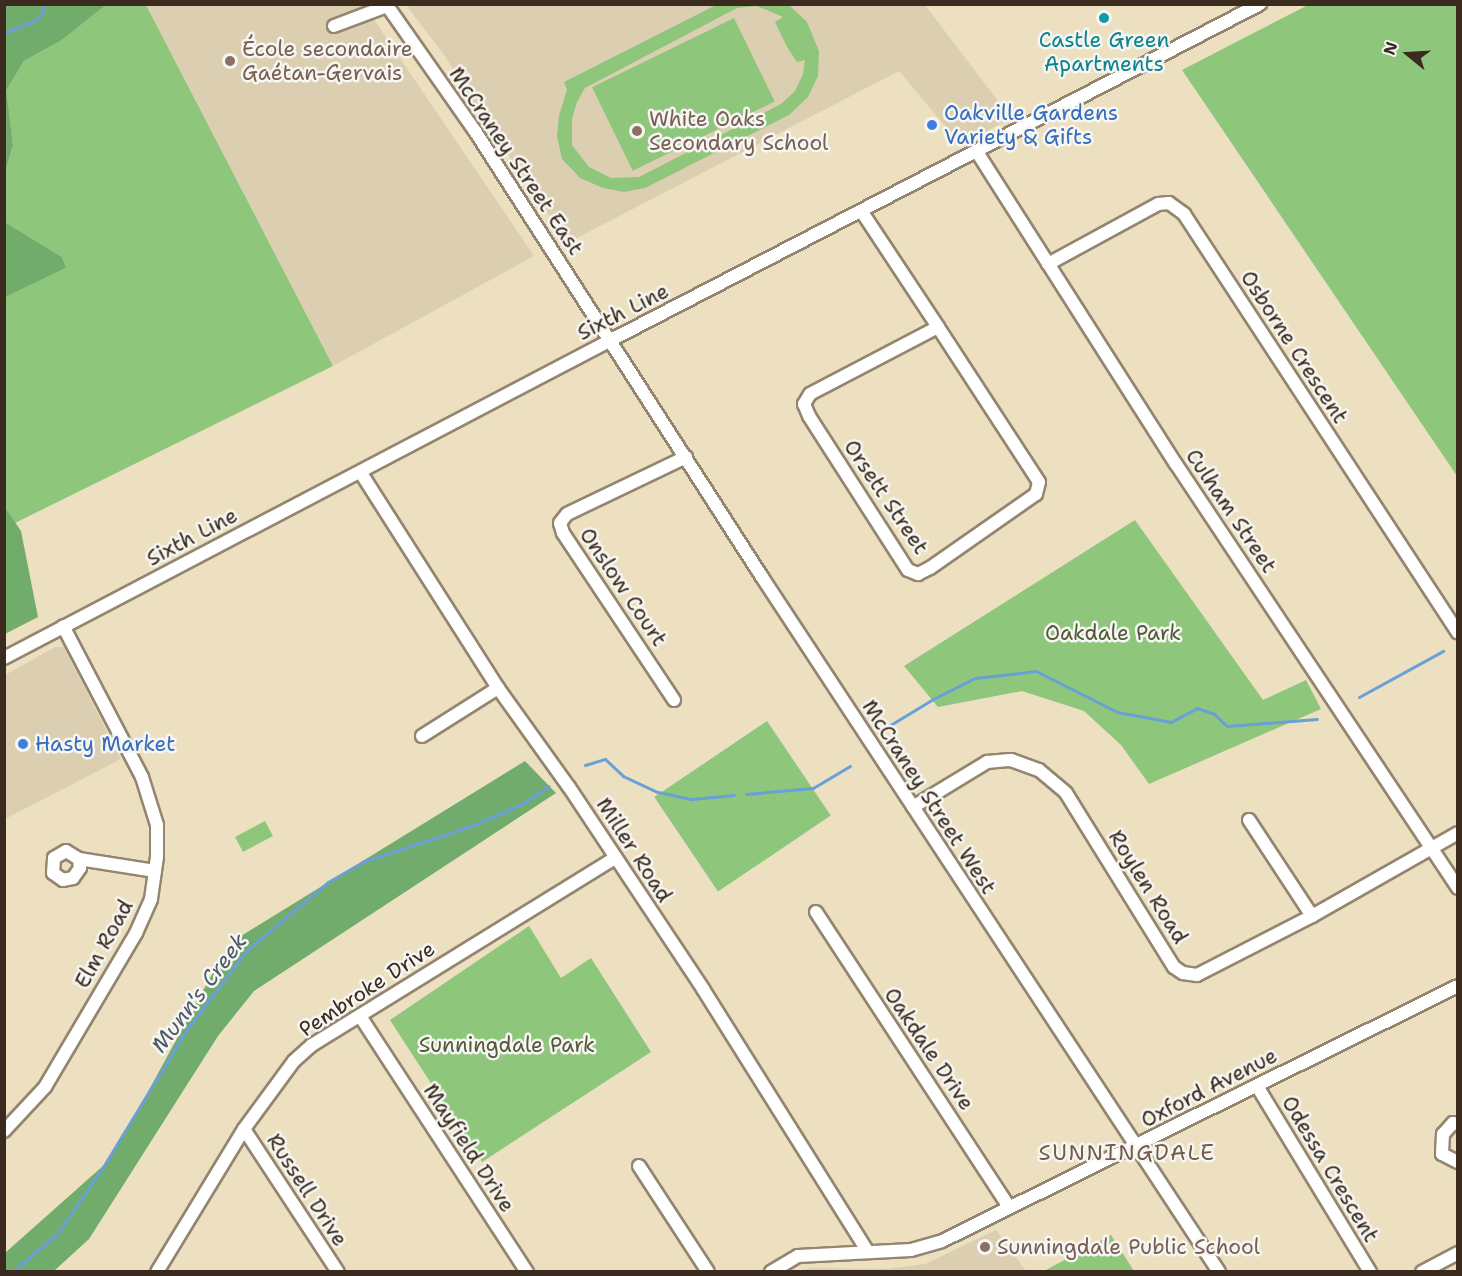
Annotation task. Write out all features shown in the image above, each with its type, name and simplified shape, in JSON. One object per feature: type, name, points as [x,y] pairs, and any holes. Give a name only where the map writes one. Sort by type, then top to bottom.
[{"type":"street","name":"Sixth Line","points":[[4,658],[1260,4]]},
{"type":"street","points":[[334,26],[386,5]]},
{"type":"street","name":"McCraney Street East","points":[[386,5],[475,131],[611,340]]},
{"type":"street","name":"Culham Street","points":[[977,152],[1176,464],[1458,888]]},
{"type":"street","name":"Osborne Crescent","points":[[1048,264],[1158,204],[1168,203],[1184,214],[1458,632]]},
{"type":"street","name":"Orsett Street","points":[[862,212],[938,327],[1038,482],[1036,494],[918,574],[908,570],[809,416],[804,404],[810,394],[938,327]]},
{"type":"street","name":"McCraney Street West","points":[[611,340],[913,807],[1219,1272]]},
{"type":"street","name":"Onslow Court","points":[[674,700],[563,533],[560,524],[567,514],[686,457]]},
{"type":"street","name":"Miller Road","points":[[362,472],[498,688],[569,787],[759,1078],[868,1252]]},
{"type":"street","name":"Elm Road","points":[[4,1131],[45,1087],[136,933],[151,899],[155,871],[157,825],[142,777],[63,626]]},
{"type":"street","points":[[422,736],[498,688]]},
{"type":"street","name":"Roylen Road","points":[[913,807],[987,762],[1011,760],[1038,770],[1066,793],[1174,967],[1183,973],[1197,975],[1312,916],[1430,848]]},
{"type":"street","points":[[1249,820],[1312,916]]},
{"type":"street","points":[[1430,848],[1458,833]]},
{"type":"street","name":"Pembroke Drive","points":[[157,1271],[244,1130],[294,1061],[312,1045],[615,858]]},
{"type":"street","points":[[79,859],[155,871]]},
{"type":"street","name":"Oakdale Drive","points":[[816,912],[1009,1207]]},
{"type":"street","name":"Oxford Avenue","points":[[771,1272],[798,1256],[910,1250],[942,1241],[1458,986]]},
{"type":"street","name":"Mayfield Drive","points":[[360,1016],[526,1272]]},
{"type":"street","name":"Odessa Crescent","points":[[1257,1086],[1370,1272]]},
{"type":"street","points":[[1458,1124],[1453,1123],[1443,1134],[1442,1154],[1458,1162]]},
{"type":"street","name":"Russell Drive","points":[[244,1130],[338,1272]]},
{"type":"street","points":[[639,1166],[708,1272]]},
{"type":"street","points":[[1422,1272],[1458,1252]]},
{"type":"shaded area","points":[[146,5],[364,5],[534,256],[333,366]]},
{"type":"shaded area","name":"White Oaks Secondary School","points":[[406,5],[925,5],[1011,118],[961,145],[899,71],[571,241],[559,230],[470,99],[445,56]]},
{"type":"shaded area","points":[[55,647],[64,647],[121,759],[5,819],[5,675]]},
{"type":"shaded area","name":"Sunningdale Public School","points":[[996,1230],[1026,1271],[795,1271],[812,1268],[887,1269],[925,1264]]},
{"type":"green space","points":[[5,4],[106,5],[62,40],[24,61],[6,90],[13,145],[5,173]]},
{"type":"green space","points":[[106,5],[146,5],[333,366],[15,523],[4,506],[4,297],[66,268],[62,257],[5,222],[5,173],[13,145],[5,90],[24,61],[62,40]]},
{"type":"green space","points":[[716,5],[789,5],[807,22],[819,51],[818,76],[808,97],[789,115],[645,188],[624,192],[603,188],[580,178],[562,159],[557,136],[559,115],[567,90],[564,82]],"holes":[[[757,6],[783,17],[775,22],[787,47],[797,62],[805,60],[803,74],[795,91],[781,104],[639,177],[611,178],[589,167],[572,145],[572,119],[577,102],[585,88],[737,8]]]},
{"type":"green space","points":[[1308,5],[1457,5],[1457,476],[1182,70]]},
{"type":"green space","points":[[734,18],[775,102],[633,171],[592,87]]},
{"type":"green space","points":[[5,222],[62,257],[66,268],[5,297]]},
{"type":"green space","points":[[4,506],[21,531],[38,617],[5,634]]},
{"type":"green space","name":"Oakdale Park","points":[[1135,520],[1263,700],[1306,680],[1321,709],[1149,784],[1121,745],[1084,711],[1022,691],[938,707],[904,666]]},
{"type":"green space","points":[[767,721],[831,816],[718,892],[654,797]]},
{"type":"green space","points":[[525,761],[556,793],[254,991],[218,1036],[89,1239],[54,1271],[5,1271],[5,1253],[104,1165],[137,1112],[211,976],[236,939]]},
{"type":"green space","points":[[265,821],[273,836],[243,852],[235,837]]},
{"type":"green space","name":"Sunningdale Park","points":[[529,926],[561,978],[591,958],[651,1052],[482,1162],[390,1020]]},
{"type":"green space","points":[[1111,1235],[1134,1271],[1044,1271]]},
{"type":"waterway","points":[[4,33],[36,20],[43,11],[44,4]]},
{"type":"waterway","name":"Munn's Creek","points":[[1359,697],[1443,651]]},
{"type":"waterway","name":"Munn's Creek","points":[[887,727],[933,699],[975,678],[1036,671],[1117,712],[1171,722],[1197,708],[1214,714],[1227,726],[1317,719]]},
{"type":"waterway","name":"Munn's Creek","points":[[585,765],[605,759],[623,776],[658,792],[692,799],[734,795]]},
{"type":"waterway","name":"Munn's Creek","points":[[746,794],[813,788],[850,766]]},
{"type":"waterway","name":"Munn's Creek","points":[[12,1272],[57,1234],[103,1167],[185,1032],[247,950],[328,882],[362,862],[474,825],[522,804],[549,786]]},
{"type":"place","name":"Castle Green Apartments","points":[[1104,18]]},
{"type":"place","name":"École secondaire Gaétan-Gervais","points":[[230,61]]},
{"type":"place","name":"Oakville Gardens Variety & Gifts","points":[[932,125]]},
{"type":"place","name":"White Oaks Secondary School","points":[[637,131]]},
{"type":"place","name":"Hasty Market","points":[[23,744]]},
{"type":"place","name":"Sunningdale Public School","points":[[985,1247]]},
{"type":"district","name":"SUNNINGDALE","points":[[1127,1153]]}]
